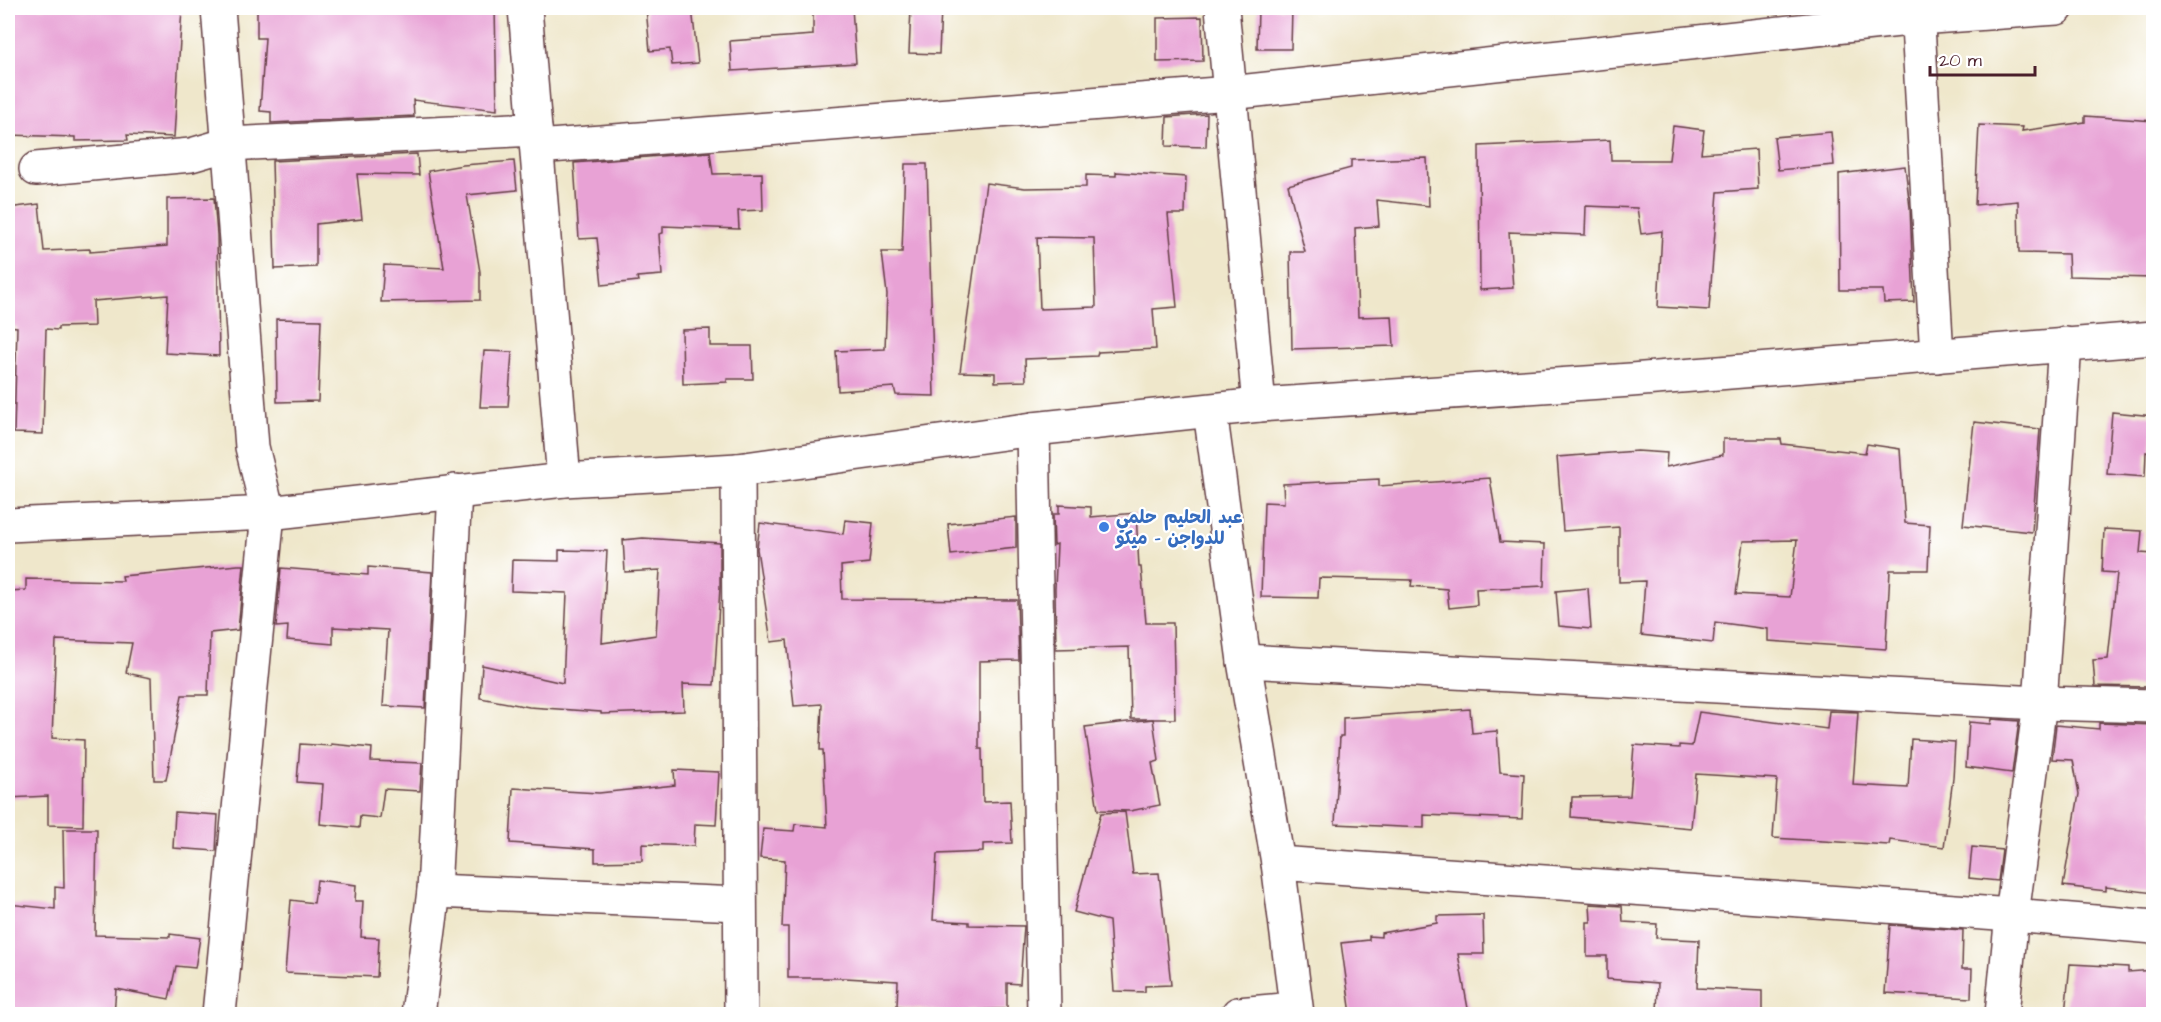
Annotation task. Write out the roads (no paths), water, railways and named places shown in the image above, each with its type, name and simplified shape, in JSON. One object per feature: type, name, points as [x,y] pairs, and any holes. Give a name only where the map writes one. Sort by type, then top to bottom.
[{"type":"street","points":[[218,8],[252,447],[268,513],[219,1014]]},
{"type":"street","points":[[525,8],[564,480]]},
{"type":"street","points":[[1222,8],[1259,405]]},
{"type":"street","points":[[36,169],[191,155],[229,144],[536,138],[1230,93],[1917,13],[2056,8]]},
{"type":"street","points":[[1917,13],[1937,356]]},
{"type":"street","points":[[8,525],[268,513],[564,480],[738,470],[1033,429],[1259,405],[2154,339]]},
{"type":"street","points":[[2002,1014],[2012,915],[2040,703],[2065,344]]},
{"type":"street","points":[[1210,411],[1244,661],[1278,863],[1296,1012],[1238,1014]]},
{"type":"street","points":[[1033,429],[1044,1014]]},
{"type":"street","points":[[738,470],[741,1014]]},
{"type":"street","points":[[418,1014],[434,891],[455,492]]},
{"type":"street","points":[[1244,661],[2040,703],[2154,706]]},
{"type":"street","points":[[1278,863],[2154,927]]},
{"type":"street","points":[[434,891],[739,904]]},
{"type":"place","name":"عبد الحليم حلمي للدواجن - ميكو","points":[[1104,527]]}]
